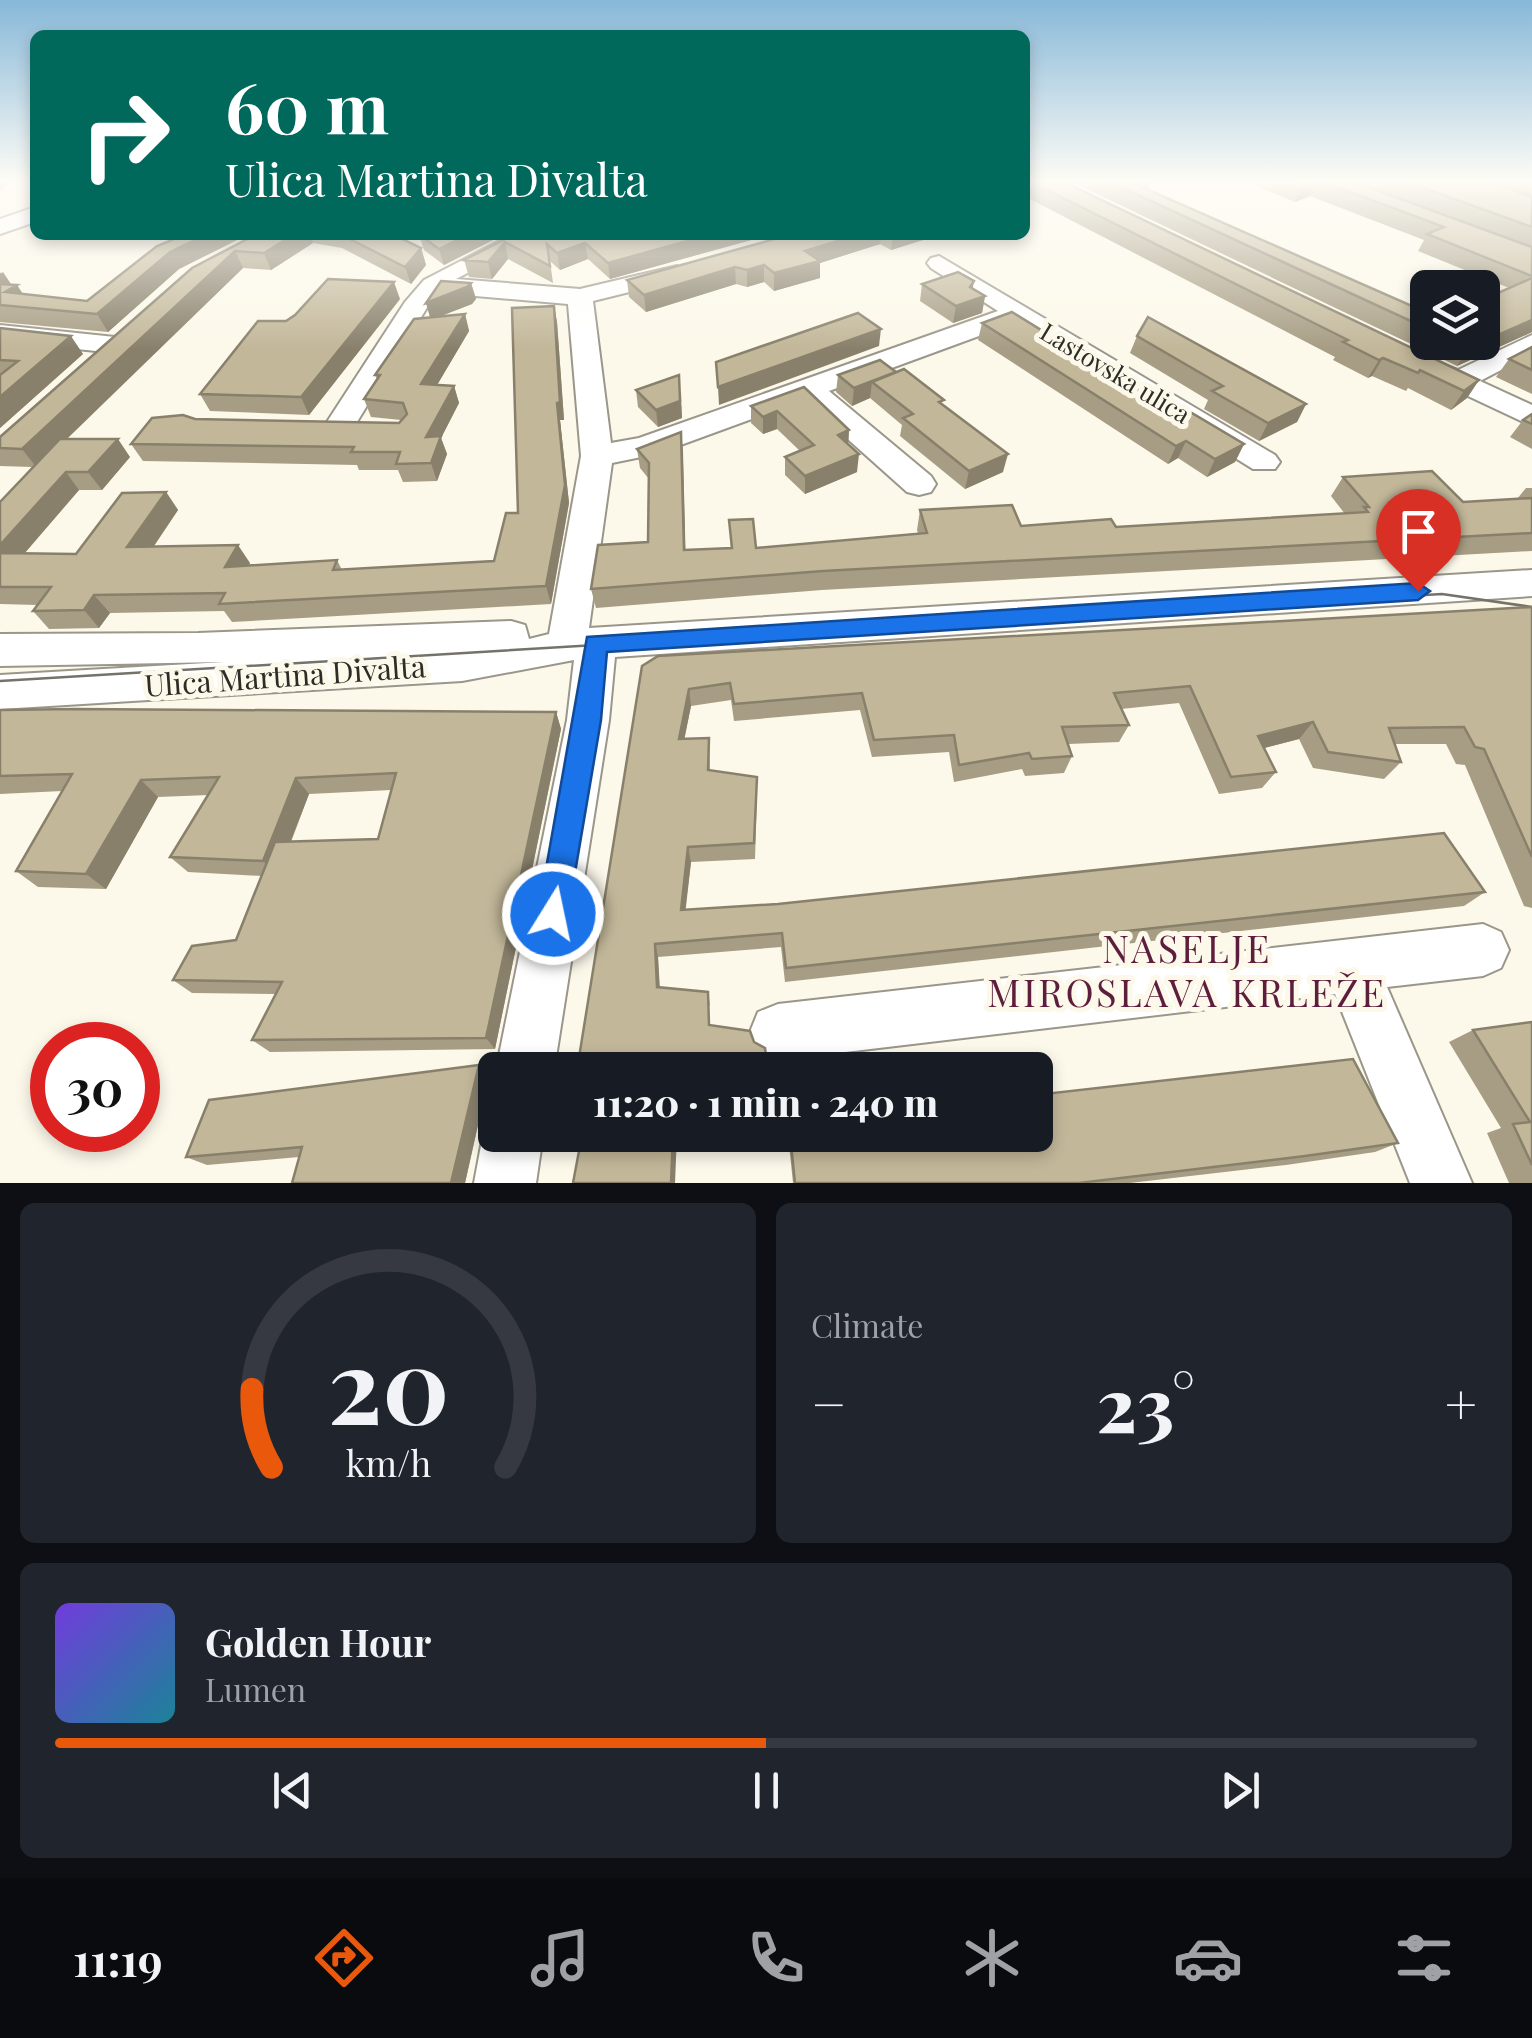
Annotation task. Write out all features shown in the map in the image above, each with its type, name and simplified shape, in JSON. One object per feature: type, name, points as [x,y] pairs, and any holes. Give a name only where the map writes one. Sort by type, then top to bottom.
[{"type":"street","points":[[338,428],[418,302],[433,285],[518,240]]},
{"type":"street","name":"Lastovska ulica","points":[[939,263],[1264,462]]},
{"type":"street","points":[[433,285],[580,296],[697,267]]},
{"type":"street","points":[[528,1052],[588,720],[582,644],[572,598],[597,456],[580,296]]},
{"type":"street","name":"Lastovska ulica","points":[[597,456],[645,447],[1019,312]]},
{"type":"street","points":[[86,370],[140,322]]},
{"type":"street","points":[[0,333],[114,345]]},
{"type":"street","points":[[1458,381],[1532,343]]},
{"type":"street","points":[[1404,356],[1532,417]]},
{"type":"street","points":[[808,388],[919,484]]},
{"type":"street","points":[[300,427],[376,430]]},
{"type":"street","name":"Ulica Martina Divalta","points":[[0,692],[462,664],[582,644],[1520,588]]},
{"type":"street","name":"Ulica Martina Divalta","points":[[0,650],[257,646],[502,636],[582,644]]},
{"type":"street","points":[[778,1032],[1483,950]]},
{"type":"street","points":[[1351,966],[1441,1183]]},
{"type":"street","points":[[504,1183],[510,1152]]},
{"type":"building","points":[[1144,238],[1182,238],[1410,347],[1410,360],[1437,360],[1479,380],[1464,391],[1420,370],[1418,373],[1383,358],[1379,360],[1343,342],[1348,340]]},
{"type":"building","points":[[1231,238],[1258,238],[1410,305],[1410,321]]},
{"type":"building","points":[[1438,238],[1508,238],[1532,247],[1532,276]]},
{"type":"building","points":[[172,240],[195,240],[170,252],[97,314],[0,305],[0,284],[17,285],[5,292],[87,301],[157,246]]},
{"type":"building","points":[[245,240],[285,240],[264,253],[235,251],[22,449],[0,448],[0,437],[192,268]]},
{"type":"building","points":[[352,240],[404,240],[421,248],[405,267]]},
{"type":"building","points":[[427,240],[457,240],[439,249]]},
{"type":"building","points":[[503,240],[691,240],[608,263],[585,243],[557,253],[547,244],[550,266],[505,242],[488,262],[464,260]]},
{"type":"building","points":[[771,240],[841,240],[805,251],[820,261],[774,273],[764,265],[747,270],[735,267],[644,295],[627,280]]},
{"type":"building","points":[[958,272],[974,281],[970,287],[985,296],[956,306],[922,284]]},
{"type":"building","points":[[1532,278],[1532,320],[1500,334],[1500,292]]},
{"type":"building","points":[[328,279],[394,282],[301,397],[200,394],[258,321],[286,321]]},
{"type":"building","points":[[441,281],[471,283],[426,303]]},
{"type":"building","points":[[554,306],[565,485],[546,586],[219,604],[225,593],[94,595],[84,610],[33,611],[51,587],[0,587],[0,553],[76,554],[122,493],[166,492],[127,547],[238,545],[225,567],[337,560],[333,570],[494,561],[506,513],[518,513],[512,308]]},
{"type":"building","points":[[1012,312],[1171,410],[1180,406],[1244,444],[1215,459],[1186,441],[1176,446],[982,323]]},
{"type":"building","points":[[858,313],[881,329],[718,387],[716,362]]},
{"type":"building","points":[[465,314],[421,384],[454,386],[426,437],[441,436],[431,463],[396,464],[400,452],[351,452],[354,447],[131,444],[152,418],[183,415],[195,419],[399,423],[407,414],[403,403],[364,399],[380,375],[375,375],[414,319]]},
{"type":"building","points":[[1148,317],[1306,404],[1268,423],[1212,391],[1223,386],[1137,336]]},
{"type":"building","points":[[0,328],[71,336],[0,397],[0,375],[18,361],[0,360]]},
{"type":"building","points":[[1532,347],[1532,370],[1509,359]]},
{"type":"building","points":[[880,360],[896,372],[854,388],[838,375]]},
{"type":"building","points":[[904,369],[944,400],[939,402],[1008,454],[969,471],[903,418],[913,414],[872,382]]},
{"type":"building","points":[[679,375],[680,401],[656,410],[636,390]]},
{"type":"building","points":[[804,387],[849,430],[838,435],[859,454],[805,476],[785,457],[814,445],[777,411],[763,417],[751,406]]},
{"type":"building","points":[[681,432],[684,550],[732,548],[729,520],[753,519],[756,548],[927,533],[920,510],[1012,505],[1021,526],[1111,519],[1116,527],[1368,512],[1364,507],[1369,507],[1343,477],[1432,471],[1463,502],[1532,498],[1532,533],[823,571],[591,589],[598,545],[648,542],[649,463],[637,449]]},
{"type":"building","points":[[60,439],[118,439],[88,472],[66,472],[0,545],[0,502]]},
{"type":"building","points":[[1532,607],[1532,857],[1484,749],[1475,747],[1464,727],[1389,728],[1401,762],[1328,752],[1313,722],[1258,736],[1276,772],[1231,777],[1190,686],[1114,693],[1129,725],[1062,727],[1072,756],[1032,759],[1029,753],[959,765],[954,735],[874,740],[862,693],[734,704],[730,683],[689,689],[679,739],[709,738],[708,770],[757,777],[754,843],[688,847],[681,910],[778,904],[1444,833],[1485,892],[786,968],[782,933],[655,944],[657,987],[708,992],[709,1025],[750,1031],[754,1042],[766,1052],[580,1052],[642,666],[658,656]]},
{"type":"building","points":[[0,710],[556,712],[486,1038],[252,1040],[282,982],[173,980],[192,946],[236,940],[275,842],[378,839],[396,773],[296,778],[263,861],[170,857],[219,777],[141,780],[86,874],[16,871],[72,774],[0,776]]},
{"type":"building","points":[[1532,1022],[1532,1165],[1513,1124],[1530,1122],[1473,1030]]},
{"type":"building","points":[[1353,1059],[1398,1143],[1079,1183],[795,1183],[792,1152],[1053,1152],[1053,1093]]},
{"type":"building","points":[[478,1065],[451,1183],[292,1183],[302,1147],[186,1157],[209,1100]]},
{"type":"building","points":[[579,1152],[672,1152],[671,1183],[573,1183]]},
{"type":"tram line","points":[[0,681],[1442,594],[1532,607]]},
{"type":"district","name":"NASELJE MIROSLAVA KRLEŽE","points":[[1187,969]]},
{"type":"route","points":[[553,914],[588,720],[596,643],[1418,591]]}]
